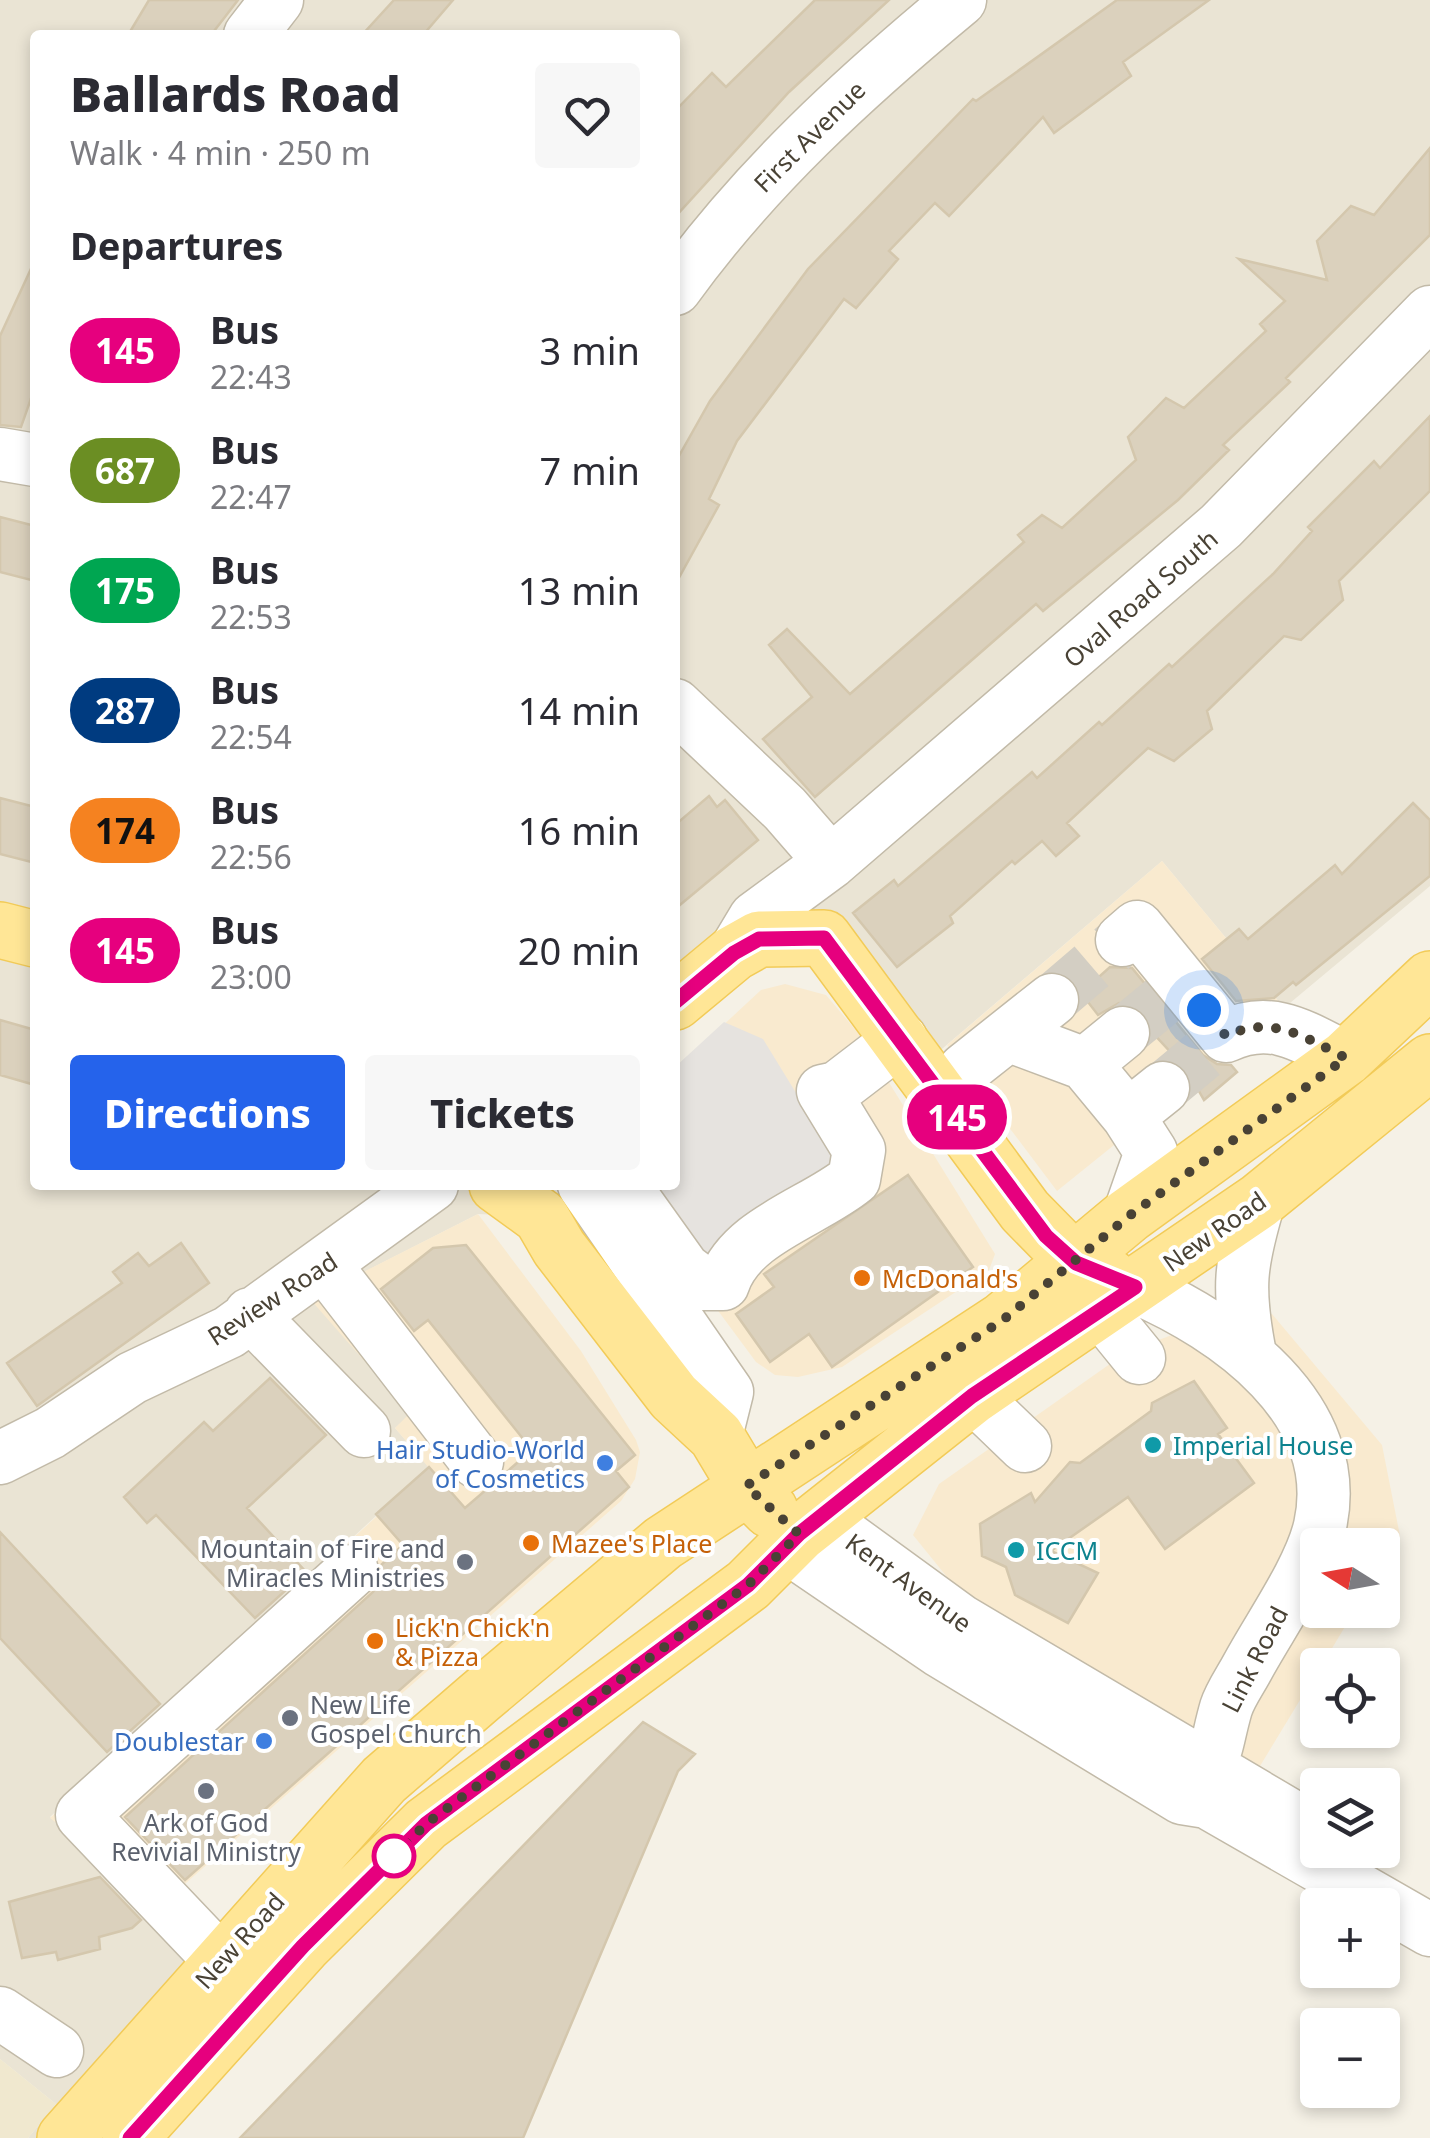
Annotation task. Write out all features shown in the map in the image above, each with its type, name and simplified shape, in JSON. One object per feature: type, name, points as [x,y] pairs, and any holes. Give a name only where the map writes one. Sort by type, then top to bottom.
[{"type":"main road","points":[[0,930],[30,938]]},
{"type":"main road","name":"Oval Road South","points":[[680,998],[734,953],[759,939],[824,938],[1025,1211],[1104,1287]]},
{"type":"main road","name":"New Road","points":[[1104,1287],[1129,1216],[1346,1058],[1430,979]]},
{"type":"main road","name":"New Road","points":[[130,2138],[303,1946],[426,1824],[748,1585],[799,1534],[1104,1287],[1259,1200],[1430,1062]]},
{"type":"main road","points":[[510,1190],[540,1201],[559,1248],[674,1396],[716,1436],[746,1486],[799,1534]]},
{"type":"main road","name":"New Road","points":[[65,2138],[384,1780],[663,1544],[1003,1320],[1104,1287]]},
{"type":"street","points":[[254,30],[277,0]]},
{"type":"street","name":"First Avenue","points":[[680,283],[764,178],[881,65],[960,0]]},
{"type":"street","name":"Oval Road South","points":[[734,953],[755,918],[830,862],[1222,526],[1430,312]]},
{"type":"street","points":[[0,454],[30,459]]},
{"type":"street","points":[[680,710],[785,809],[830,862]]},
{"type":"street","name":"Oval Road South","points":[[824,938],[811,906],[830,862]]},
{"type":"street","points":[[1122,940],[1138,928],[1175,990],[1215,1045],[1251,1024],[1293,1032],[1346,1058]]},
{"type":"street","points":[[941,1096],[965,1069],[1052,1000]]},
{"type":"street","points":[[1010,1036],[1104,1048],[1146,1102],[1152,1152],[1129,1216]]},
{"type":"street","points":[[628,1190],[684,1269],[704,1284],[723,1284],[730,1263],[807,1206],[854,1180],[859,1150],[823,1091],[837,1088],[901,1039]]},
{"type":"street","name":"Review Road","points":[[0,1458],[50,1433],[132,1378],[230,1332],[425,1190]]},
{"type":"street","points":[[587,1190],[727,1392],[716,1436]]},
{"type":"street","points":[[655,1190],[701,1244],[704,1284]]},
{"type":"street","points":[[1250,1354],[1239,1296],[1243,1255],[1259,1200]]},
{"type":"street","points":[[325,1265],[477,1462]]},
{"type":"street","points":[[1104,1287],[1139,1358]]},
{"type":"street","name":"Link Road","points":[[1104,1287],[1170,1302],[1250,1354],[1275,1380],[1307,1427],[1322,1474],[1322,1511],[1308,1556],[1226,1705],[1219,1749],[1188,1787]]},
{"type":"street","points":[[250,1314],[364,1430]]},
{"type":"street","points":[[972,1396],[1025,1446]]},
{"type":"street","name":"Kent Avenue","points":[[799,1534],[805,1558],[940,1651],[1188,1787],[1207,1802],[1430,1930]]},
{"type":"street","points":[[220,1960],[82,1815],[352,1571]]},
{"type":"street","name":"Kent Avenue","points":[[1188,1787],[1300,1826]]},
{"type":"street","name":"Kent Avenue","points":[[1188,1787],[1198,1824],[1312,1888]]},
{"type":"street","points":[[1381,1868],[1430,1896]]},
{"type":"street","points":[[1400,1938],[1430,1955]]},
{"type":"street","points":[[0,2013],[56,2051]]},
{"type":"shaded area","points":[[0,0],[1430,0],[1430,886],[1284,1008],[1162,861],[922,1066],[824,938],[680,1000],[680,30],[30,30],[30,1190],[538,1190],[541,1217],[478,1214],[311,1299],[411,1414],[395,1428],[429,1467],[50,1817],[204,1944],[38,2138],[28,2138],[56,2104],[0,2059]]},
{"type":"shaded area","points":[[1162,861],[1284,1008],[1057,1191],[947,1045]]},
{"type":"shaded area","points":[[785,984],[826,995],[859,1034],[995,1254],[989,1270],[842,1367],[798,1377],[775,1375],[756,1362],[629,1190],[680,1190],[680,1065],[761,990]]},
{"type":"shaded area","points":[[724,1022],[763,1039],[842,1168],[708,1271],[646,1190],[680,1190],[680,1062]]},
{"type":"shaded area","points":[[478,1214],[581,1351],[636,1440],[640,1452],[635,1479],[621,1501],[162,1904],[50,1818],[429,1468],[395,1428],[410,1413],[310,1299]]},
{"type":"shaded area","points":[[1272,1314],[1382,1445],[1398,1528],[1300,1528],[1300,1628],[1344,1628],[1332,1648],[1300,1648],[1300,1700],[1260,1766],[964,1598],[913,1535],[939,1484],[1127,1352],[1206,1322]]},
{"type":"shaded area","points":[[0,2059],[56,2104],[28,2138],[0,2138]]},
{"type":"building","points":[[149,0],[238,0],[215,30],[131,30]]},
{"type":"building","points":[[394,0],[453,0],[427,30],[367,30]]},
{"type":"building","points":[[815,0],[889,0],[789,92],[680,212],[680,106],[712,73],[726,87]]},
{"type":"building","points":[[1117,0],[1209,0],[1123,62],[1131,76],[1054,133],[1043,117],[949,216],[935,203],[889,251],[898,259],[856,308],[844,299],[737,441],[709,499],[719,505],[680,576],[680,454],[710,401],[808,269],[973,99],[976,101]]},
{"type":"building","points":[[1430,148],[1430,235],[1286,378],[1290,382],[1223,445],[1229,450],[1178,500],[1043,611],[1036,604],[815,797],[763,739],[812,697],[769,645],[787,629],[850,694],[1024,542],[1018,535],[1042,515],[1062,528],[1136,460],[1128,437],[1166,398],[1184,408],[1266,331],[1260,324],[1285,301],[1239,259],[1327,280],[1317,241],[1351,206],[1374,215]]},
{"type":"building","points":[[30,271],[30,401],[21,427],[0,425],[0,336]]},
{"type":"building","points":[[1430,416],[1430,491],[1339,581],[1343,600],[1301,640],[1284,636],[1207,711],[1212,729],[1174,761],[1148,748],[1067,823],[1079,836],[1056,856],[1042,841],[1015,864],[1012,861],[950,916],[953,923],[897,967],[853,913],[894,880],[898,886],[1032,772],[1037,778],[1169,664],[1172,667],[1273,574],[1312,531],[1308,527],[1374,461],[1380,468]]},
{"type":"building","points":[[0,517],[30,525],[30,580],[0,572]]},
{"type":"building","points":[[709,796],[717,807],[725,800],[758,840],[680,905],[680,821]]},
{"type":"building","points":[[0,798],[30,806],[30,862],[0,854]]},
{"type":"building","points":[[1413,803],[1430,820],[1430,876],[1296,985],[1293,982],[1274,998],[1236,1001],[1202,959],[1239,929],[1248,939],[1335,865],[1342,874]]},
{"type":"building","points":[[1110,967],[1132,968],[1203,1055],[1217,1064],[1231,1065],[1237,1072],[1204,1100],[1187,1070],[1152,1032],[1146,1013],[1119,1003],[1098,1015],[1081,993]]},
{"type":"building","points":[[0,1020],[30,1029],[30,1084],[0,1075]]},
{"type":"building","name":"McDonald's","points":[[908,1175],[973,1267],[832,1367],[809,1334],[770,1362],[736,1314],[774,1287],[764,1274]]},
{"type":"building","points":[[181,1243],[209,1283],[37,1406],[7,1363],[122,1283],[113,1272],[138,1253],[149,1266]]},
{"type":"building","points":[[466,1245],[635,1455],[616,1471],[629,1487],[185,1880],[125,1817],[373,1592],[381,1579],[381,1565],[403,1545],[376,1514],[429,1467],[465,1508],[532,1450],[428,1320],[414,1331],[381,1289],[433,1248]]},
{"type":"building","points":[[270,1378],[326,1435],[247,1508],[306,1572],[255,1618],[156,1515],[147,1523],[124,1497],[204,1422],[213,1431]]},
{"type":"building","points":[[1194,1381],[1227,1428],[1218,1434],[1254,1483],[1165,1549],[1128,1497],[1051,1551],[1098,1573],[1068,1623],[1015,1595],[1006,1567],[982,1556],[980,1524],[1031,1493],[1035,1502],[1070,1462],[1080,1463],[1151,1411],[1152,1403]]},
{"type":"building","points":[[0,1532],[160,1704],[107,1752],[0,1638]]},
{"type":"building","points":[[643,1722],[695,1754],[678,1771],[523,2138],[240,2138]]},
{"type":"building","points":[[100,1877],[141,1920],[132,1928],[99,1937],[100,1949],[58,1960],[56,1952],[22,1958],[9,1902]]},
{"type":"tunnel","points":[[1052,1000],[1122,940]]},
{"type":"tunnel","points":[[1123,1033],[1168,996]]},
{"type":"tunnel","points":[[1163,1088],[1204,1054]]},
{"type":"bus line","name":"145","points":[[130,2138],[303,1946],[426,1824],[748,1585],[799,1534],[972,1396],[1135,1287],[1076,1263],[1046,1236],[824,938],[759,939],[734,953],[680,998]]},
{"type":"place","name":"McDonald's","points":[[862,1278]]},
{"type":"place","name":"Imperial House","points":[[1153,1445]]},
{"type":"place","name":"Hair Studio-World of Cosmetics","points":[[605,1463]]},
{"type":"place","name":"Mazee's Place","points":[[531,1543]]},
{"type":"place","name":"ICCM","points":[[1016,1550]]},
{"type":"place","name":"Mountain of Fire and Miracles Ministries","points":[[465,1562]]},
{"type":"place","name":"Lick'n Chick'n & Pizza","points":[[375,1641]]},
{"type":"place","name":"New Life Gospel Church","points":[[290,1718]]},
{"type":"place","name":"Doublestar","points":[[264,1741]]},
{"type":"place","name":"Ark of God Revivial Ministry","points":[[206,1791]]},
{"type":"route","points":[[394,1856],[426,1824],[748,1585],[799,1534],[746,1486],[1003,1320],[1129,1216],[1346,1058],[1293,1032],[1251,1024],[1226,1036],[1204,1010]]}]
